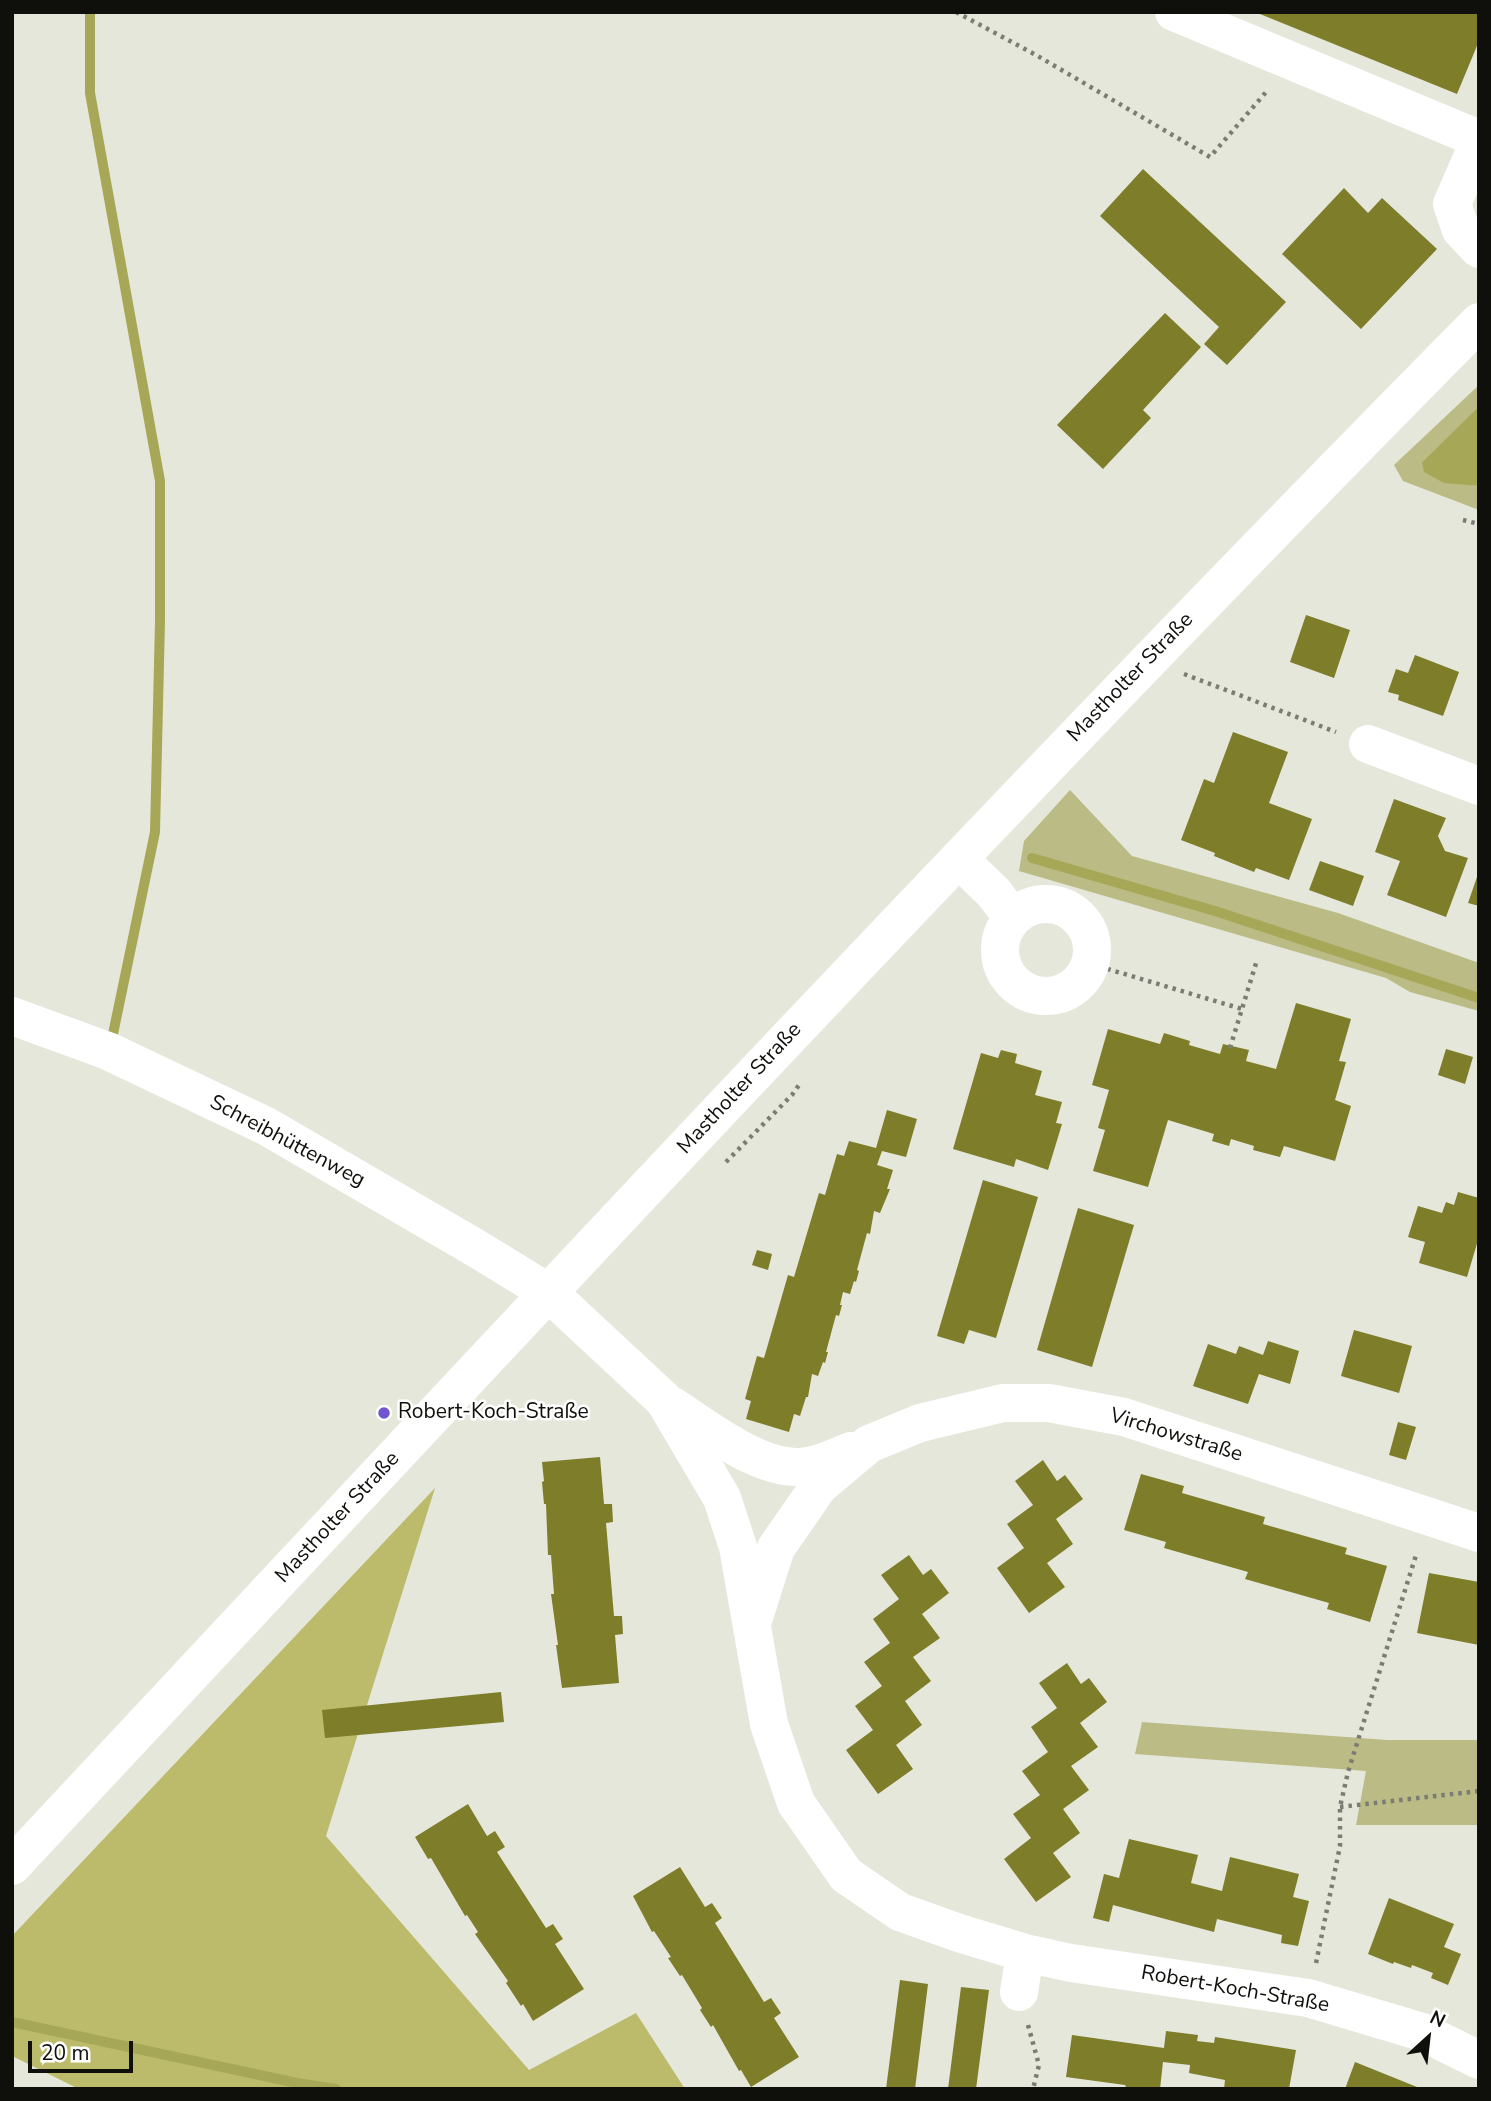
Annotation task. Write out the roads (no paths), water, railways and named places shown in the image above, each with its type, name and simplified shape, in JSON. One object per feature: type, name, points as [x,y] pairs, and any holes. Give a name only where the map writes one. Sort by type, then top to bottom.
[{"type":"street","points":[[1174,12],[1479,140],[1452,204],[1461,230],[1479,249]]},
{"type":"street","name":"Mastholter Straße","points":[[12,1866],[748,1080],[1148,660],[1479,323]]},
{"type":"street","points":[[1368,744],[1479,786]]},
{"type":"street","points":[[959,859],[994,893],[1012,917]]},
{"type":"street","points":[[1034,905],[1058,905],[1082,918],[1092,937],[1091,964],[1074,988],[1052,996],[1027,992],[1007,976],[1000,956],[1001,937],[1012,917],[1034,905]]},
{"type":"street","name":"Schreibhüttenweg","points":[[12,1017],[108,1051],[266,1126],[550,1293]]},
{"type":"street","name":"Robert-Koch-Straße","points":[[550,1293],[664,1400],[722,1498],[738,1547],[769,1724],[796,1803],[846,1875],[900,1912],[1026,1953],[1071,1963],[1308,1998],[1422,2032],[1479,2060]]},
{"type":"street","name":"Virchowstraße","points":[[664,1400],[735,1447],[772,1464],[808,1466],[920,1423],[1003,1403],[1049,1403],[1124,1417],[1479,1533]]},
{"type":"street","name":"Virchowstraße","points":[[751,1624],[776,1548],[819,1486],[869,1444]]},
{"type":"street","points":[[1019,1992],[1026,1953]]},
{"type":"waterway","points":[[90,12],[90,93],[160,481],[155,832],[113,1034]]},
{"type":"waterway","points":[[1032,858],[1215,911],[1479,998]]},
{"type":"waterway","points":[[12,2022],[336,2089]]},
{"type":"place","name":"Robert-Koch-Straße","points":[[384,1413]]}]
